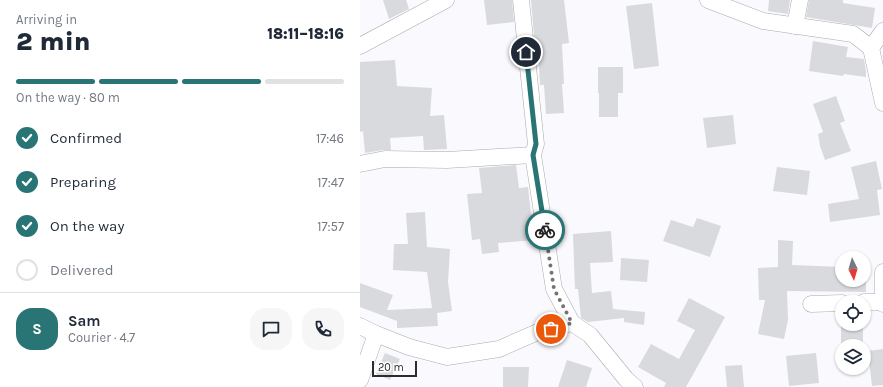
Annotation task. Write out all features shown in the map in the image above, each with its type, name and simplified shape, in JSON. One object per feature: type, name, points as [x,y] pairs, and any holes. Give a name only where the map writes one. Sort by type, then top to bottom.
[{"type":"street","points":[[360,46],[427,5],[446,0]]},
{"type":"street","points":[[521,0],[536,144],[533,155],[554,289],[572,323],[590,335],[626,379],[635,387]]},
{"type":"street","points":[[708,0],[763,21],[853,34],[871,48],[883,103]]},
{"type":"street","points":[[795,26],[800,0]]},
{"type":"street","points":[[871,48],[883,31]]},
{"type":"street","points":[[360,164],[385,159],[447,160],[533,155]]},
{"type":"street","points":[[871,302],[883,302],[883,272]]},
{"type":"street","points":[[811,304],[835,303]]},
{"type":"street","points":[[360,326],[409,347],[447,357],[499,349],[540,332],[572,323]]},
{"type":"street","points":[[360,380],[376,334]]},
{"type":"building","points":[[383,0],[406,0],[409,9],[389,19]]},
{"type":"building","points":[[484,0],[512,0],[514,22],[487,25]]},
{"type":"building","points":[[531,0],[564,0],[569,43],[562,44],[564,113],[546,114],[544,85],[540,85],[538,45],[535,46]]},
{"type":"building","points":[[769,0],[790,0],[788,14],[768,11]]},
{"type":"building","points":[[809,0],[843,0],[843,3],[875,8],[872,28],[806,17]]},
{"type":"building","points":[[652,3],[659,66],[634,69],[626,6]]},
{"type":"building","points":[[813,41],[848,47],[846,57],[864,59],[866,77],[844,74],[843,76],[809,71]]},
{"type":"building","points":[[395,60],[397,86],[432,88],[430,116],[444,115],[447,149],[424,150],[423,136],[390,138],[391,150],[365,153],[363,131],[360,132],[360,62]]},
{"type":"building","points":[[598,67],[623,67],[623,93],[618,93],[618,117],[599,117]]},
{"type":"building","points":[[836,96],[845,121],[840,123],[851,151],[825,160],[818,134],[823,132],[813,104]]},
{"type":"building","points":[[733,115],[736,144],[707,148],[703,118]]},
{"type":"building","points":[[876,161],[882,189],[877,190],[880,215],[830,222],[828,204],[859,199],[851,167]]},
{"type":"building","points":[[516,165],[519,188],[528,187],[534,240],[498,243],[499,252],[482,254],[480,239],[472,240],[467,194],[482,193],[479,168]]},
{"type":"building","points":[[777,167],[810,171],[807,195],[773,191]]},
{"type":"building","points":[[425,212],[427,247],[450,249],[448,282],[452,311],[437,313],[438,326],[397,328],[397,321],[360,307],[360,283],[393,295],[387,310],[432,308],[427,272],[393,270],[394,244],[408,244],[406,213]]},
{"type":"building","points":[[697,218],[721,226],[710,257],[663,241],[671,220],[693,227]]},
{"type":"building","points":[[611,231],[613,262],[590,263],[592,293],[611,291],[613,309],[645,312],[644,325],[624,322],[624,318],[588,322],[581,318],[578,289],[575,289],[573,234]]},
{"type":"building","points":[[778,240],[793,241],[792,265],[835,267],[835,287],[866,287],[866,292],[787,291],[788,320],[784,339],[758,334],[765,300],[759,300],[758,268],[778,267]]},
{"type":"building","points":[[621,258],[649,260],[647,282],[620,280]]},
{"type":"building","points":[[689,298],[725,317],[686,387],[664,387],[666,383],[638,367],[651,344],[679,359],[695,330],[677,321]]},
{"type":"building","points":[[841,331],[863,331],[863,339],[841,339]]},
{"type":"building","points":[[883,349],[883,385],[872,386],[871,351]]},
{"type":"building","points":[[385,353],[400,359],[390,380],[376,374]]},
{"type":"building","points":[[816,353],[819,383],[789,386],[786,356]]},
{"type":"building","points":[[567,360],[592,368],[586,387],[558,387]]},
{"type":"building","points":[[742,365],[744,387],[727,387],[725,366]]},
{"type":"building","points":[[503,367],[529,367],[528,387],[503,387]]},
{"type":"way so far","points":[[545,230],[554,289],[572,323],[551,329]]},
{"type":"route","points":[[526,52],[536,144],[533,155],[545,230]]}]
